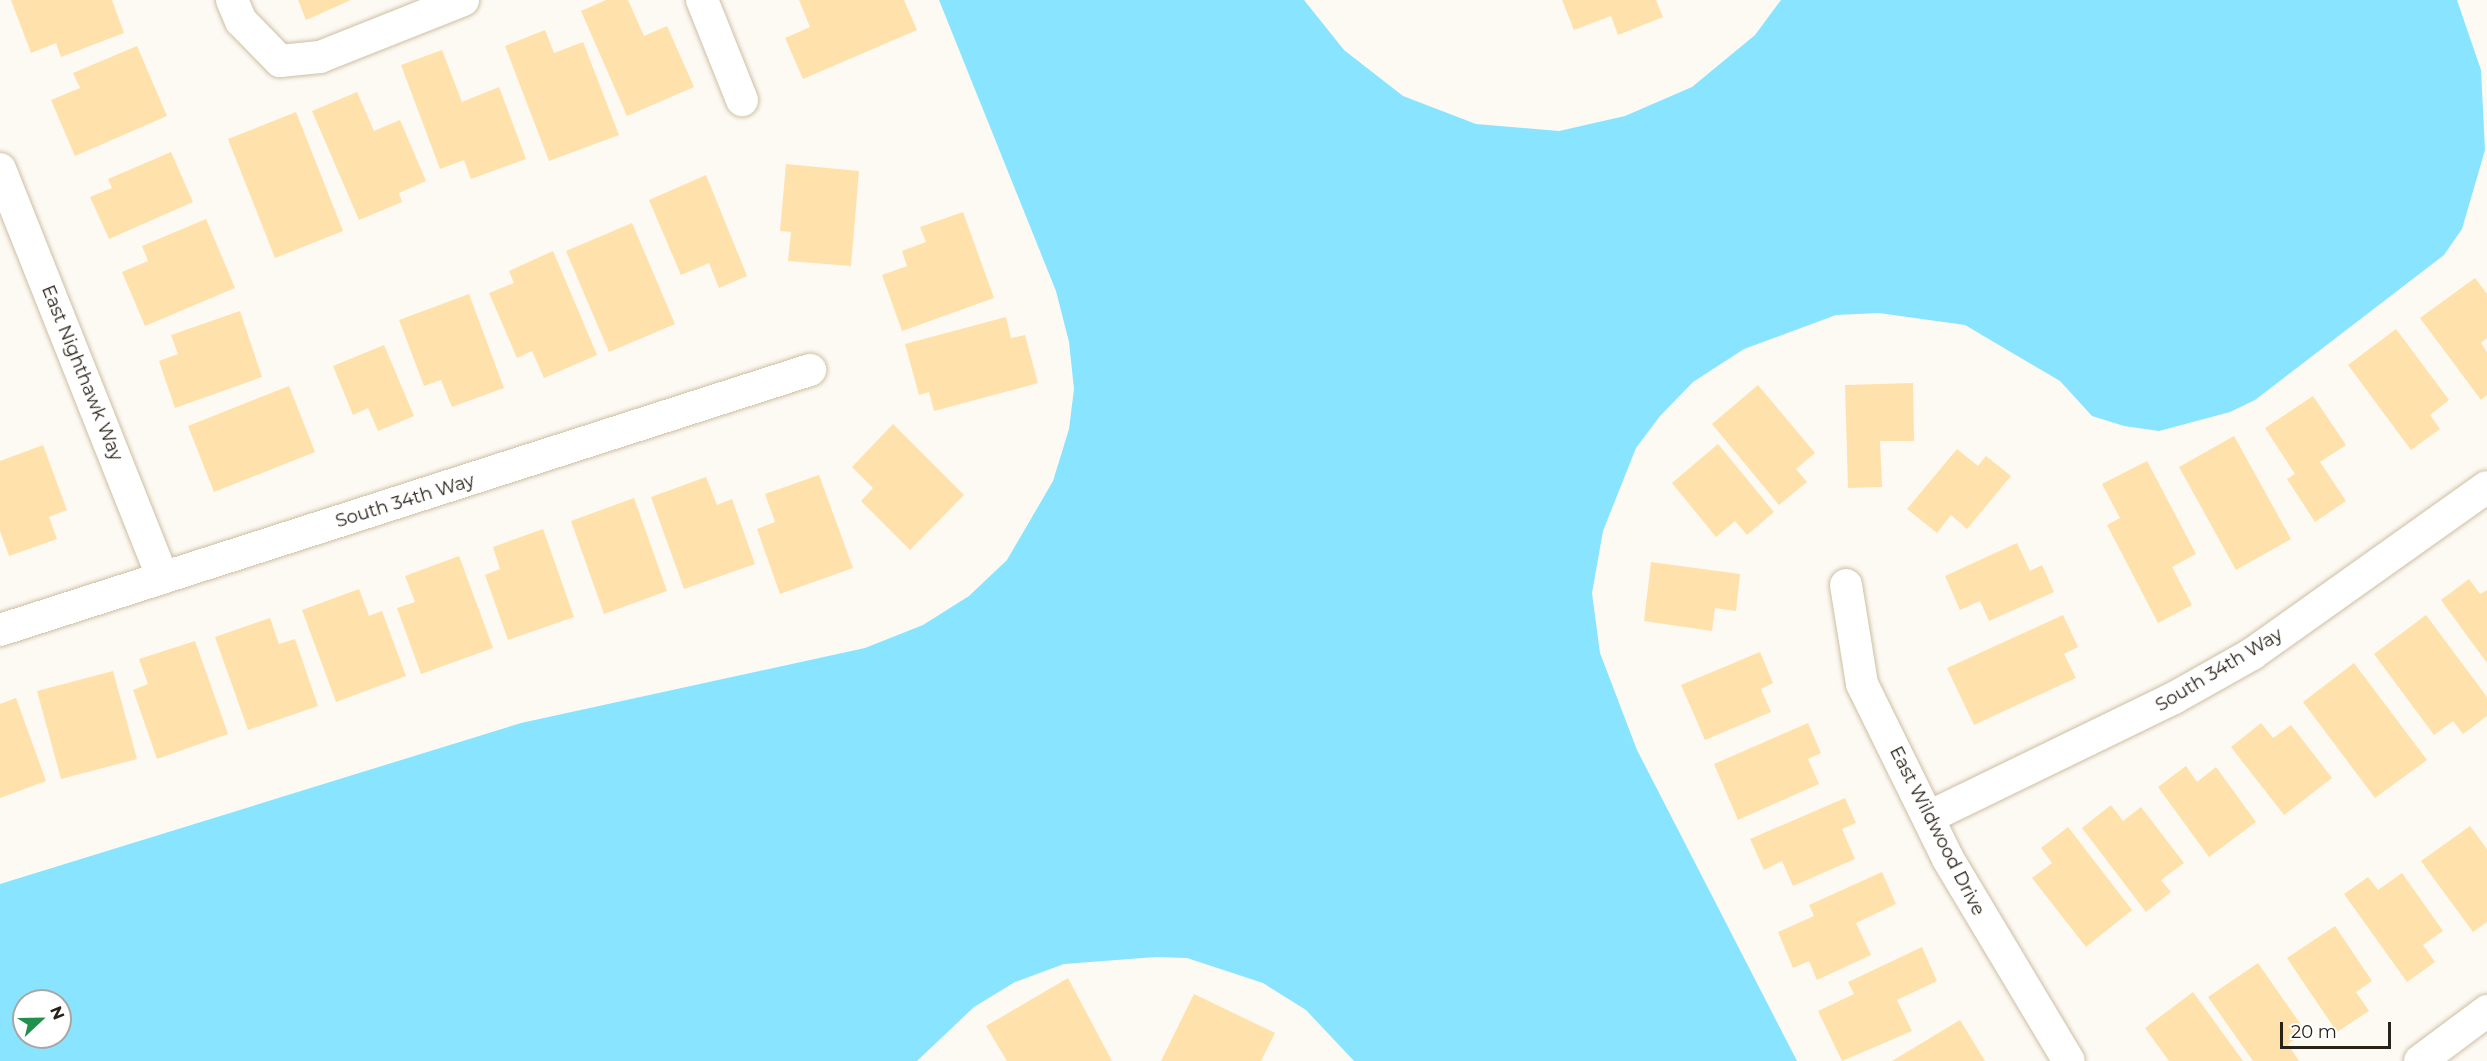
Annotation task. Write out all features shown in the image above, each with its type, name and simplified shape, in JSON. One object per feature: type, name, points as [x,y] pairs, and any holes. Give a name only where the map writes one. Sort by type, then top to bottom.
[{"type":"street","points":[[232,0],[241,21],[280,61],[320,57],[463,0]]},
{"type":"street","points":[[702,0],[742,100]]},
{"type":"street","name":"East Nighthawk Way","points":[[0,169],[163,578]]},
{"type":"street","name":"South 34th Way","points":[[0,630],[810,370]]},
{"type":"street","name":"South 34th Way","points":[[1929,817],[2174,698],[2252,654],[2487,487]]},
{"type":"street","name":"East Wildwood Drive","points":[[1846,585],[1862,684],[2000,953],[2069,1061]]},
{"type":"street","points":[[2420,1061],[2487,1011]]},
{"type":"water","points":[[939,0],[1304,0],[1344,50],[1403,96],[1476,124],[1559,131],[1625,116],[1692,87],[1755,35],[1781,0],[2457,0],[2481,70],[2485,150],[2462,229],[2444,255],[2255,400],[2230,412],[2159,431],[2124,426],[2092,416],[2060,381],[1965,325],[1879,313],[1836,315],[1744,349],[1693,382],[1660,416],[1636,448],[1603,531],[1592,593],[1600,653],[1637,750],[1797,1061],[1354,1061],[1306,1010],[1263,983],[1187,958],[1156,957],[1064,964],[1015,982],[974,1007],[917,1061],[0,1061],[0,884],[521,723],[865,648],[923,625],[969,596],[1007,560],[1053,481],[1069,429],[1074,389],[1069,342],[1056,291]]},
{"type":"building","points":[[11,0],[112,0],[124,33],[61,57],[56,43],[31,53]]},
{"type":"building","points":[[298,0],[351,0],[306,20]]},
{"type":"building","points":[[606,0],[628,0],[644,36],[667,26],[694,87],[627,116],[581,11]]},
{"type":"building","points":[[799,0],[904,0],[917,30],[803,79],[785,38],[810,27]]},
{"type":"building","points":[[1562,0],[1656,0],[1663,17],[1618,35],[1611,16],[1574,30]]},
{"type":"building","points":[[545,30],[554,53],[583,42],[619,135],[549,161],[505,46]]},
{"type":"building","points":[[137,46],[167,116],[75,156],[51,100],[80,88],[73,73]]},
{"type":"building","points":[[442,50],[462,102],[499,87],[526,159],[471,179],[464,160],[440,169],[401,65]]},
{"type":"building","points":[[357,92],[374,131],[400,120],[426,181],[399,193],[402,202],[359,220],[312,111]]},
{"type":"building","points":[[296,112],[343,231],[275,258],[228,139]]},
{"type":"building","points":[[171,152],[193,202],[109,239],[90,197],[112,188],[108,179]]},
{"type":"building","points":[[786,164],[859,171],[851,266],[788,261],[791,232],[780,231]]},
{"type":"building","points":[[706,175],[747,276],[719,288],[709,263],[681,275],[649,200]]},
{"type":"building","points":[[963,212],[994,298],[902,331],[882,275],[907,266],[902,251],[926,242],[920,227]]},
{"type":"building","points":[[206,219],[235,288],[145,326],[122,272],[148,261],[142,246]]},
{"type":"building","points":[[632,223],[675,324],[609,352],[566,251]]},
{"type":"building","points":[[553,251],[597,355],[544,378],[532,351],[517,358],[489,293],[514,283],[509,271]]},
{"type":"building","points":[[2475,278],[2487,294],[2487,338],[2481,343],[2487,352],[2487,395],[2481,400],[2420,318]]},
{"type":"building","points":[[469,294],[504,388],[452,407],[441,380],[424,386],[399,320]]},
{"type":"building","points":[[240,311],[262,377],[175,408],[159,361],[178,354],[171,335]]},
{"type":"building","points":[[1006,317],[1011,338],[1025,335],[1038,383],[934,411],[929,392],[919,395],[905,344]]},
{"type":"building","points":[[2396,329],[2449,400],[2430,415],[2440,429],[2411,450],[2348,365]]},
{"type":"building","points":[[384,345],[414,416],[378,431],[368,408],[353,415],[333,366]]},
{"type":"building","points":[[1913,383],[1914,441],[1880,441],[1882,487],[1848,488],[1845,385]]},
{"type":"building","points":[[1758,385],[1815,453],[1796,469],[1807,482],[1779,505],[1712,424]]},
{"type":"building","points":[[289,386],[315,452],[214,492],[188,426]]},
{"type":"building","points":[[2313,396],[2346,445],[2320,462],[2346,501],[2315,522],[2287,479],[2295,474],[2265,428]]},
{"type":"building","points":[[893,424],[964,495],[910,550],[861,501],[873,488],[852,467]]},
{"type":"building","points":[[2234,436],[2291,539],[2236,570],[2179,467]]},
{"type":"building","points":[[1718,444],[1774,512],[1747,535],[1735,521],[1716,537],[1672,483]]},
{"type":"building","points":[[43,445],[67,510],[49,517],[57,539],[9,556],[0,531],[0,461]]},
{"type":"building","points":[[1957,449],[1978,466],[1986,456],[2011,476],[1967,529],[1951,515],[1937,533],[1907,509]]},
{"type":"building","points":[[2147,461],[2196,554],[2172,567],[2192,605],[2158,623],[2107,525],[2120,518],[2102,484]]},
{"type":"building","points":[[819,475],[853,568],[780,594],[757,529],[775,522],[765,494]]},
{"type":"building","points":[[706,477],[717,505],[732,499],[755,564],[684,589],[651,497]]},
{"type":"building","points":[[634,498],[667,591],[604,614],[571,521]]},
{"type":"building","points":[[543,529],[574,617],[508,640],[485,575],[500,569],[493,547]]},
{"type":"building","points":[[2017,543],[2030,571],[2042,565],[2054,592],[1989,621],[1980,601],[1960,610],[1945,576]]},
{"type":"building","points":[[459,556],[493,648],[421,674],[397,608],[415,602],[405,576]]},
{"type":"building","points":[[1651,562],[1740,574],[1736,611],[1715,608],[1712,631],[1644,621]]},
{"type":"building","points":[[2469,579],[2480,594],[2487,590],[2487,663],[2441,600]]},
{"type":"building","points":[[359,589],[369,616],[382,611],[406,676],[336,702],[302,610]]},
{"type":"building","points":[[2063,615],[2078,647],[2064,654],[2076,678],[1974,725],[1947,668]]},
{"type":"building","points":[[2426,615],[2487,697],[2487,716],[2463,734],[2453,721],[2434,735],[2374,654]]},
{"type":"building","points":[[270,618],[279,644],[295,639],[318,706],[248,730],[215,637]]},
{"type":"building","points":[[195,641],[228,734],[157,759],[133,690],[148,684],[139,659]]},
{"type":"building","points":[[1760,652],[1773,683],[1761,689],[1771,712],[1705,740],[1681,685]]},
{"type":"building","points":[[2354,663],[2427,760],[2375,798],[2303,702]]},
{"type":"building","points":[[113,671],[137,759],[61,779],[37,691]]},
{"type":"building","points":[[16,698],[46,781],[0,798],[0,704]]},
{"type":"building","points":[[1808,723],[1821,753],[1808,759],[1819,784],[1738,820],[1714,764]]},
{"type":"building","points":[[2261,723],[2273,738],[2291,725],[2332,778],[2284,815],[2231,747]]},
{"type":"building","points":[[2186,766],[2197,782],[2216,767],[2256,822],[2209,857],[2158,787]]},
{"type":"building","points":[[1845,798],[1856,823],[1842,829],[1855,859],[1793,886],[1782,861],[1764,870],[1750,839]]},
{"type":"building","points":[[2111,805],[2123,821],[2141,807],[2184,863],[2161,880],[2171,892],[2146,912],[2082,828]]},
{"type":"building","points":[[2470,826],[2487,849],[2487,922],[2473,932],[2421,861]]},
{"type":"building","points":[[2068,827],[2132,910],[2086,947],[2032,878],[2052,863],[2041,848]]},
{"type":"building","points":[[1882,872],[1896,904],[1856,923],[1871,955],[1817,980],[1809,961],[1793,968],[1778,932],[1814,916],[1809,905]]},
{"type":"building","points":[[2402,873],[2443,931],[2423,945],[2435,962],[2407,982],[2344,894],[2368,877],[2378,890]]},
{"type":"building","points":[[2335,926],[2372,981],[2356,992],[2369,1011],[2337,1032],[2287,958]]},
{"type":"building","points":[[1922,947],[1937,981],[1897,1000],[1912,1031],[1842,1061],[1818,1011],[1854,994],[1848,982]]},
{"type":"building","points":[[2258,963],[2306,1032],[2288,1044],[2299,1061],[2253,1061],[2208,997]]},
{"type":"building","points":[[1068,978],[1112,1061],[1007,1061],[986,1026]]},
{"type":"building","points":[[2193,992],[2243,1061],[2169,1061],[2145,1028]]},
{"type":"building","points":[[1194,994],[1275,1033],[1261,1061],[1161,1061]]},
{"type":"building","points":[[1960,1020],[1985,1061],[1892,1061]]}]
